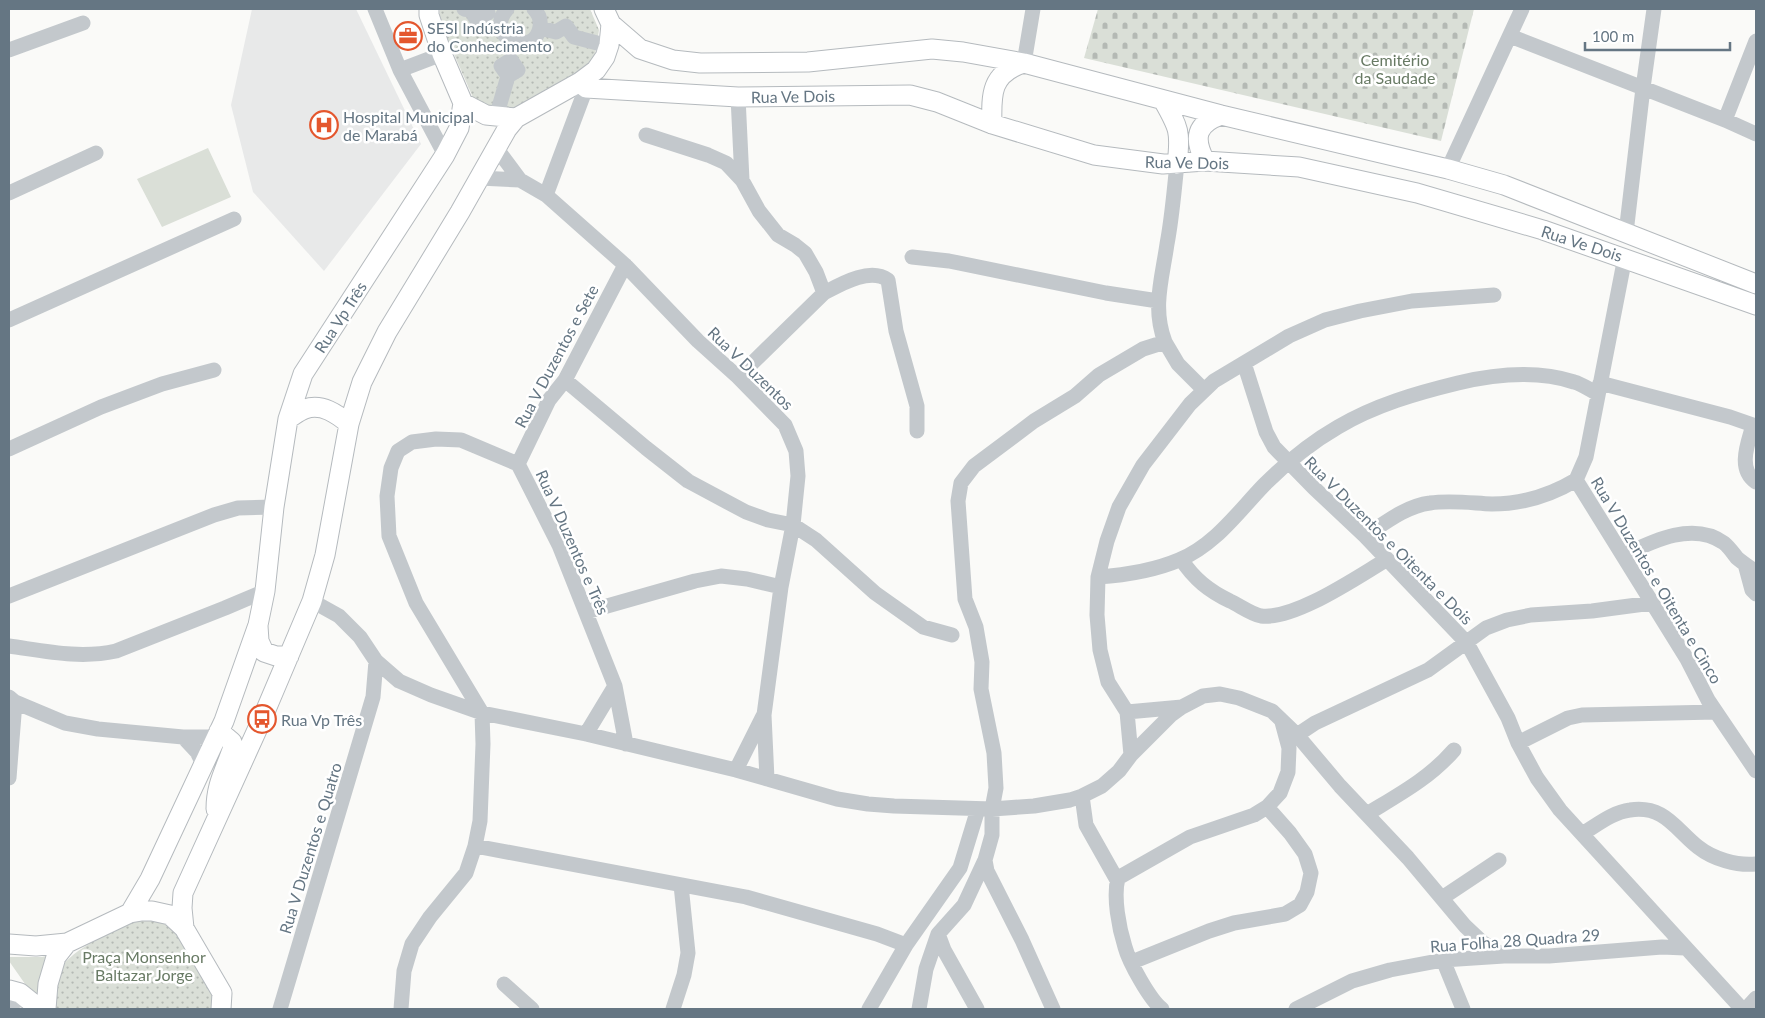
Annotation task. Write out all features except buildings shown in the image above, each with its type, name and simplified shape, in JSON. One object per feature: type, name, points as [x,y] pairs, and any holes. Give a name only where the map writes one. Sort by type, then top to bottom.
[{"type":"main road","points":[[425,11],[463,103],[486,115],[516,118]]},
{"type":"main road","name":"Rua Ve Dois","points":[[607,16],[640,48],[673,60],[700,63],[808,62],[932,48],[1024,63],[1221,115],[1448,169],[1504,185],[1756,284]]},
{"type":"main road","points":[[184,928],[183,893],[312,602],[325,555],[349,424],[362,382],[387,332],[507,130],[516,118],[583,85],[605,57],[609,44],[607,16]]},
{"type":"main road","points":[[992,124],[992,93],[1000,76],[1011,67],[1024,63]]},
{"type":"main road","name":"Rua Ve Dois","points":[[583,85],[738,97],[910,95],[937,102],[992,124],[1094,155],[1163,164],[1205,161],[1299,167],[1417,193],[1543,230],[1625,257],[1756,305]]},
{"type":"main road","points":[[1163,100],[1178,128],[1177,164]]},
{"type":"main road","name":"Rua Vp Três","points":[[130,913],[150,879],[224,721],[258,625],[265,591],[274,507],[288,420],[304,374],[445,155],[459,128],[463,103]]},
{"type":"main road","points":[[1205,161],[1200,151],[1197,137],[1201,128],[1209,119],[1221,115]]},
{"type":"main road","points":[[288,420],[306,409],[322,408],[338,414],[349,424]]},
{"type":"main road","points":[[258,625],[259,641],[264,652],[276,656],[289,656]]},
{"type":"main road","points":[[216,820],[216,794],[219,781],[233,747],[232,742],[218,734]]},
{"type":"main road","points":[[9,944],[36,946],[67,943],[130,913],[152,911],[170,915],[184,928],[221,1001],[238,1009]]},
{"type":"main road","points":[[46,1009],[48,984],[56,956],[67,943]]},
{"type":"street","points":[[375,9],[400,70],[445,155]]},
{"type":"street","points":[[484,11],[501,24],[507,38],[516,43],[521,43],[531,40],[540,28],[540,17],[534,9]]},
{"type":"street","points":[[1024,63],[1033,9]]},
{"type":"street","points":[[1448,169],[1522,9]]},
{"type":"street","points":[[1626,233],[1654,9]]},
{"type":"street","points":[[9,50],[83,23]]},
{"type":"street","points":[[540,28],[556,32],[563,43],[574,36],[601,44]]},
{"type":"street","points":[[1510,36],[1725,120],[1756,134]]},
{"type":"street","points":[[1725,120],[1756,41]]},
{"type":"street","points":[[497,114],[508,76],[501,66],[511,60],[516,43]]},
{"type":"street","points":[[400,70],[442,54]]},
{"type":"street","points":[[546,195],[583,85]]},
{"type":"street","points":[[738,97],[742,180]]},
{"type":"street","points":[[646,135],[726,162],[742,180],[759,212],[778,235],[795,244],[805,253],[816,272],[824,293]]},
{"type":"street","name":"Rua V Duzentos","points":[[497,149],[520,180],[546,195],[625,264],[698,341],[785,425],[796,451],[798,476],[793,525],[781,587],[764,715],[767,778]]},
{"type":"street","points":[[9,193],[96,153]]},
{"type":"street","points":[[1177,164],[1168,244],[1158,301],[1161,330],[1165,342],[1178,364],[1204,390]]},
{"type":"street","name":"Rua V Duzentos","points":[[479,178],[520,180]]},
{"type":"street","points":[[9,320],[234,219]]},
{"type":"street","points":[[912,257],[949,261],[1106,293],[1158,301]]},
{"type":"street","name":"Rua V Duzentos e Oitenta e Cinco","points":[[1625,257],[1586,457],[1576,480],[1687,659],[1716,712],[1756,771]]},
{"type":"street","name":"Rua V Duzentos e Sete","points":[[518,464],[549,400],[565,380],[625,264]]},
{"type":"street","points":[[738,378],[824,293],[859,278],[877,274],[888,280],[896,331],[917,406],[917,431]]},
{"type":"street","points":[[1131,755],[1127,712],[1108,682],[1100,650],[1096,615],[1098,577],[1119,507],[1138,473],[1184,411],[1214,380],[1289,336],[1325,320],[1412,301],[1494,294]]},
{"type":"street","points":[[870,1009],[906,945],[960,868],[996,788],[996,767],[992,736],[984,709],[981,689],[982,662],[976,628],[965,598],[958,501],[961,484],[974,466],[1034,421],[1074,396],[1099,375],[1143,349],[1165,342]]},
{"type":"street","name":"Rua V Duzentos e Oitenta e Dois","points":[[1244,363],[1266,432],[1274,447],[1365,536],[1467,643],[1508,718],[1518,743],[1537,778],[1560,810],[1685,948],[1744,1009]]},
{"type":"street","points":[[9,449],[101,407],[162,384],[214,370]]},
{"type":"street","points":[[1098,577],[1148,571],[1181,559],[1221,532],[1266,483],[1289,463],[1338,427],[1380,406],[1414,394],[1477,378],[1522,374],[1552,376],[1730,417],[1754,426],[1745,465],[1751,478],[1756,482]]},
{"type":"street","points":[[565,380],[688,481],[746,512],[768,520],[793,525],[816,540],[875,593],[923,627],[952,635]]},
{"type":"street","name":"Rua V Duzentos e Três","points":[[482,713],[416,603],[390,536],[387,496],[391,468],[398,451],[412,442],[436,439],[461,440],[518,464],[559,545],[615,686],[626,744]]},
{"type":"street","points":[[1365,536],[1407,510],[1429,503],[1494,504],[1523,500],[1558,490],[1576,480]]},
{"type":"street","points":[[9,596],[214,514],[238,508],[274,507]]},
{"type":"street","points":[[1624,555],[1658,539],[1687,533],[1708,536],[1724,543],[1751,568],[1752,590],[1756,594]]},
{"type":"street","points":[[1181,559],[1190,574],[1203,585],[1217,595],[1259,616],[1273,616],[1309,604],[1386,560]]},
{"type":"street","points":[[586,612],[695,581],[721,576],[746,579],[781,587]]},
{"type":"street","points":[[9,646],[79,656],[107,653],[216,612],[265,591]]},
{"type":"street","points":[[312,602],[339,616],[360,637],[376,661],[399,682],[431,696],[482,713],[586,734],[767,778],[837,799],[868,804],[985,809],[1057,804],[1082,796],[1102,786],[1119,771],[1131,755],[1182,707],[1204,696],[1220,694],[1239,698],[1272,711],[1297,735],[1340,786],[1408,858],[1465,926],[1482,942],[1504,956]]},
{"type":"street","points":[[1297,735],[1315,723],[1428,670],[1486,628],[1507,620],[1530,615],[1592,611],[1652,603]]},
{"type":"street","name":"Rua V Duzentos e Quatro","points":[[280,1009],[374,697],[376,661]]},
{"type":"street","points":[[374,697],[399,682]]},
{"type":"street","points":[[586,734],[615,686]]},
{"type":"street","points":[[9,778],[12,700],[65,723],[98,729],[182,737],[218,734]]},
{"type":"street","points":[[1127,712],[1182,707]]},
{"type":"street","points":[[1518,743],[1568,718],[1582,715],[1716,712]]},
{"type":"street","points":[[401,1009],[404,971],[412,944],[430,917],[466,874],[475,846],[480,821],[482,784],[482,713]]},
{"type":"street","name":"Rua V Duzentos","points":[[736,770],[764,715]]},
{"type":"street","points":[[1116,884],[1118,878],[1129,871],[1190,837],[1254,815],[1267,807],[1280,793],[1288,772],[1289,748],[1282,722]]},
{"type":"street","points":[[182,737],[192,745],[203,764]]},
{"type":"street","points":[[1367,814],[1420,781],[1441,765],[1454,750]]},
{"type":"street","points":[[1082,796],[1086,825],[1116,884],[1125,948],[1156,1005],[1162,1009]]},
{"type":"street","points":[[1132,962],[1209,931],[1234,923],[1285,914],[1300,905],[1307,892],[1310,873],[1305,854],[1290,833],[1267,807]]},
{"type":"street","points":[[919,1009],[926,969],[938,934],[964,905],[985,860],[992,834],[985,809]]},
{"type":"street","points":[[1582,834],[1615,815],[1630,810],[1645,810],[1663,814],[1699,848],[1720,860],[1756,864]]},
{"type":"street","points":[[475,846],[756,900],[877,934],[906,945]]},
{"type":"street","points":[[985,860],[987,871],[1022,940],[1053,1009]]},
{"type":"street","points":[[1442,898],[1499,860]]},
{"type":"street","points":[[673,1009],[684,976],[688,953],[681,885]]},
{"type":"street","points":[[938,934],[951,963],[977,1009]]},
{"type":"street","name":"Rua Folha 28 Quadra 29","points":[[1296,1009],[1352,982],[1390,970],[1443,960],[1504,956],[1549,956],[1662,947],[1685,948]]},
{"type":"street","points":[[1443,960],[1463,1009]]},
{"type":"street","points":[[504,984],[532,1009]]},
{"type":"street","points":[[1744,1009],[1756,998]]},
{"type":"shaded area","name":"Hospital Municipal de Marabá","points":[[252,9],[356,9],[421,144],[324,271],[253,192],[231,105]]},
{"type":"green space","points":[[440,9],[590,9],[599,30],[594,60],[591,64],[512,111],[509,112],[475,102],[439,20]]},
{"type":"green space","name":"Cemitério da Saudade","points":[[1098,9],[1474,9],[1441,141],[1084,58]]},
{"type":"green space","points":[[208,148],[231,197],[162,227],[137,179]]},
{"type":"green space","name":"Praça Monsenhor Baltazar Jorge","points":[[144,919],[160,921],[172,929],[189,952],[211,990],[215,1009],[51,1009],[56,980],[59,971],[65,963],[97,939]]},
{"type":"green space","points":[[54,954],[37,1001],[9,961],[9,957],[42,957]]},
{"type":"place","name":"SESI Indústria do Conhecimento","points":[[408,36]]},
{"type":"place","name":"Hospital Municipal de Marabá","points":[[324,125]]},
{"type":"place","name":"Rua Vp Três","points":[[262,719]]}]
